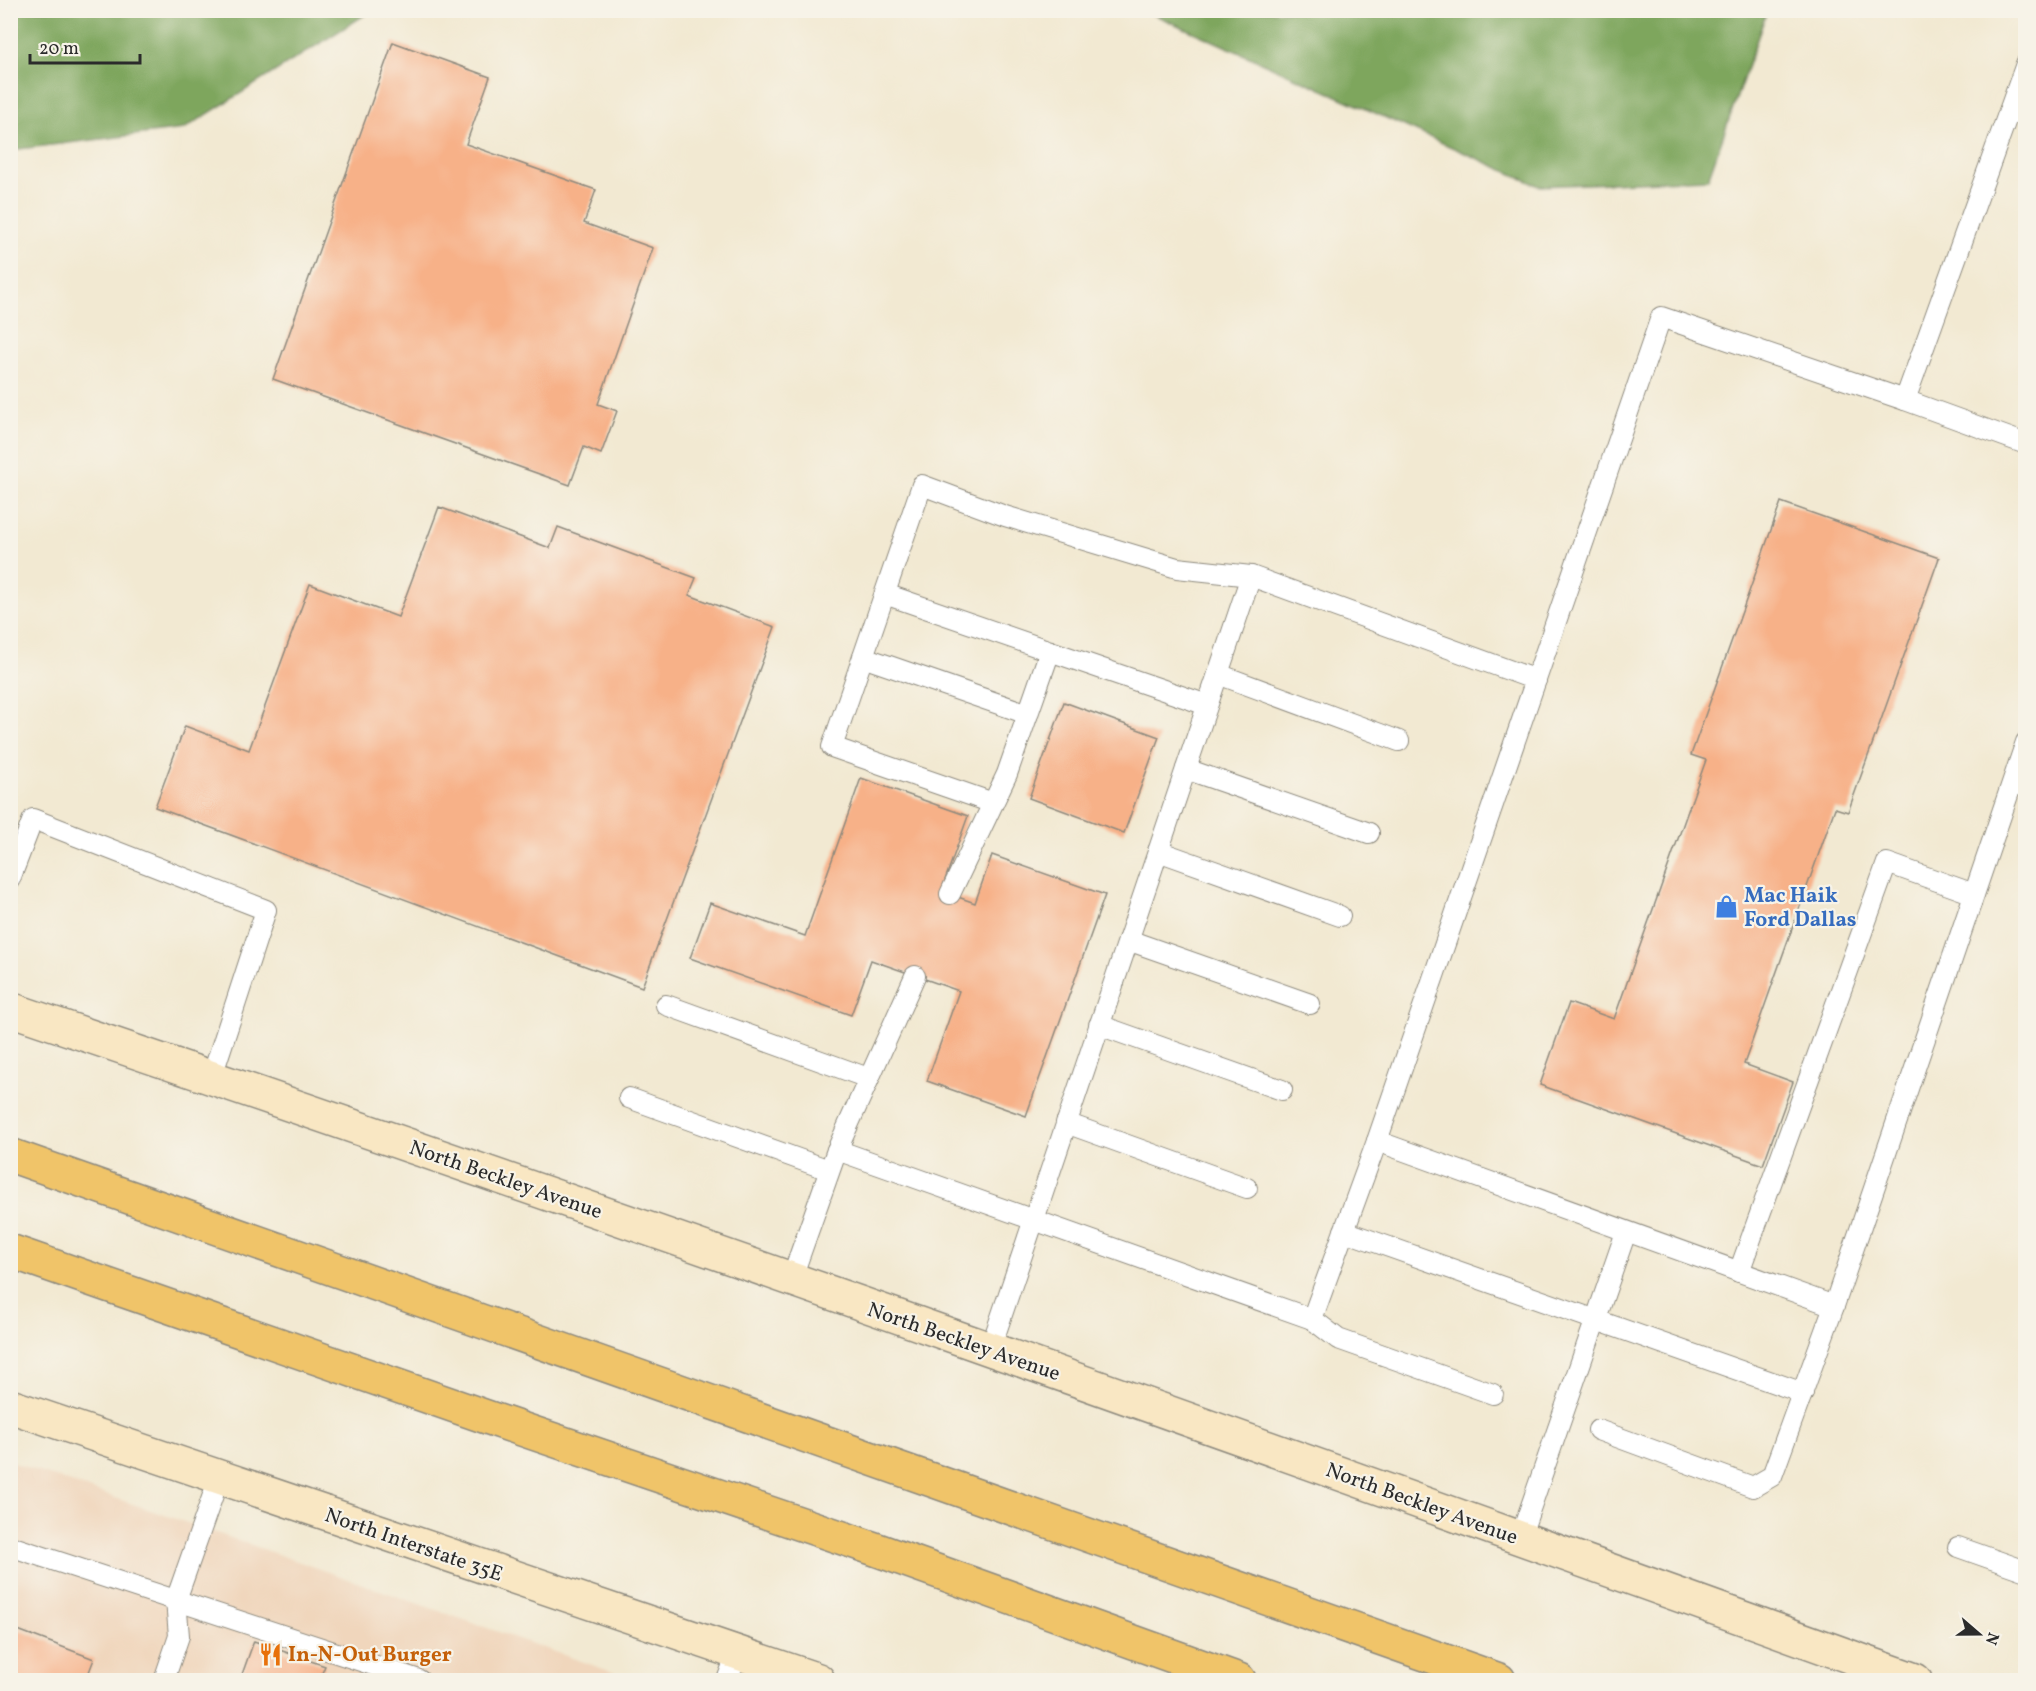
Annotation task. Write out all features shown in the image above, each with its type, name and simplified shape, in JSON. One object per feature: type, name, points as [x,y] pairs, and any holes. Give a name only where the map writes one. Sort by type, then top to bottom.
[{"type":"highway","points":[[10,1155],[1499,1680]]},
{"type":"highway","points":[[10,1251],[875,1549],[1239,1680]]},
{"type":"main road","name":"North Beckley Avenue","points":[[10,1008],[990,1350],[1915,1680]]},
{"type":"main road","name":"North Interstate 35E","points":[[10,1406],[219,1478],[732,1667],[818,1680]]},
{"type":"lane","points":[[1905,400],[2025,64]]},
{"type":"lane","points":[[1312,1319],[1377,1141],[1661,317],[1905,400],[2025,444]]},
{"type":"lane","points":[[993,803],[832,747],[922,485],[1005,516],[1177,568],[1251,576],[1536,680]]},
{"type":"lane","points":[[990,1350],[1251,576]]},
{"type":"lane","points":[[885,594],[1207,705]]},
{"type":"lane","points":[[950,894],[1007,774],[1050,651]]},
{"type":"lane","points":[[863,657],[1028,714]]},
{"type":"lane","points":[[1218,674],[1400,741]]},
{"type":"lane","points":[[1598,1430],[1753,1487],[1772,1476],[1834,1306],[2025,742]]},
{"type":"lane","points":[[1186,769],[1369,834]]},
{"type":"lane","points":[[10,879],[33,819],[266,910],[212,1077]]},
{"type":"lane","points":[[1158,851],[1340,916]]},
{"type":"lane","points":[[1739,1272],[1887,863],[1974,894]]},
{"type":"lane","points":[[1128,940],[1310,1004]]},
{"type":"lane","points":[[791,1280],[837,1150],[915,976]]},
{"type":"lane","points":[[666,1005],[868,1078]]},
{"type":"lane","points":[[1099,1025],[1282,1090]]},
{"type":"lane","points":[[629,1098],[829,1170]]},
{"type":"lane","points":[[1066,1123],[1246,1188]]},
{"type":"lane","points":[[1377,1141],[1834,1306]]},
{"type":"lane","points":[[837,1150],[1312,1319],[1338,1339],[1493,1394]]},
{"type":"lane","points":[[1344,1231],[1596,1318],[1803,1393]]},
{"type":"lane","points":[[1520,1538],[1626,1232]]},
{"type":"lane","points":[[164,1680],[180,1636],[176,1600],[219,1478]]},
{"type":"lane","points":[[10,1546],[419,1680]]},
{"type":"lane","points":[[1958,1546],[2025,1571]]},
{"type":"shaded area","points":[[11,1462],[231,1538],[635,1680],[11,1680]]},
{"type":"green space","points":[[10,11],[371,11],[184,129],[11,150]]},
{"type":"green space","points":[[1146,11],[1767,11],[1708,179],[1539,186]]},
{"type":"building","points":[[393,42],[490,77],[466,144],[596,190],[584,223],[653,248],[598,404],[617,411],[601,454],[584,447],[570,485],[273,379]]},
{"type":"building","name":"Mac Haik Ford Dallas","points":[[1781,502],[1939,558],[1848,812],[1835,808],[1744,1064],[1793,1082],[1763,1165],[1540,1085],[1569,1003],[1614,1019],[1706,760],[1691,755]]},
{"type":"building","points":[[439,507],[550,548],[558,527],[696,578],[689,595],[775,627],[642,987],[155,807],[185,726],[249,750],[310,584],[398,617]]},
{"type":"building","points":[[1064,702],[1159,737],[1124,833],[1029,798]]},
{"type":"building","points":[[861,778],[968,816],[941,891],[975,903],[992,855],[1105,895],[1026,1116],[927,1081],[959,991],[871,960],[851,1015],[690,958],[710,903],[805,936]]},
{"type":"building","points":[[10,1627],[94,1659],[86,1680],[10,1680]]},
{"type":"building","name":"In-N-Out Burger","points":[[254,1641],[325,1666],[319,1680],[240,1680]]},
{"type":"place","name":"Mac Haik Ford Dallas","points":[[1726,907]]},
{"type":"place","name":"In-N-Out Burger","points":[[270,1654]]}]
